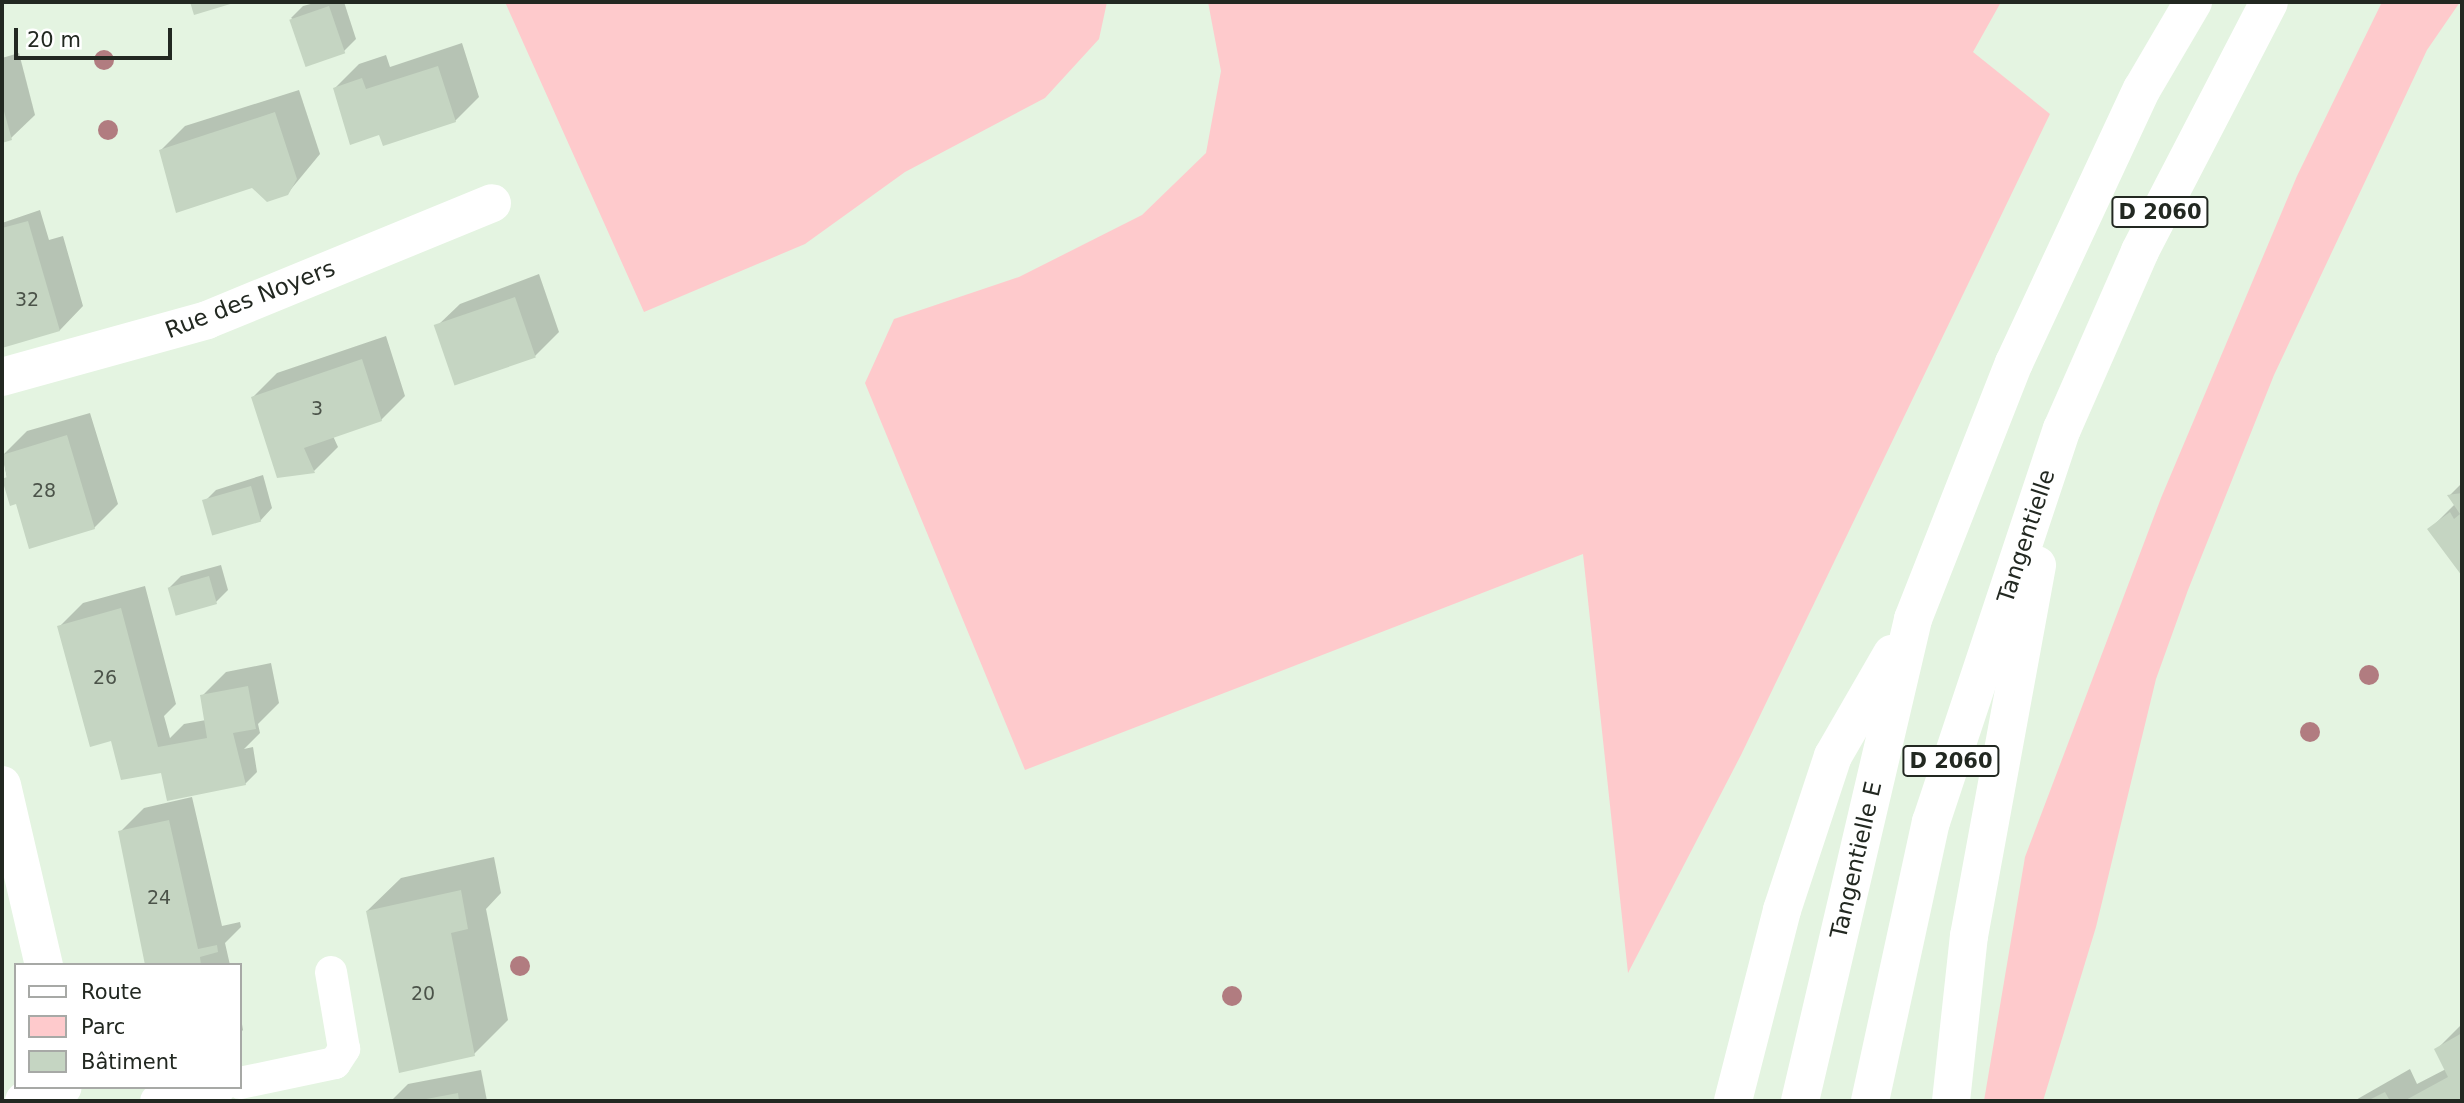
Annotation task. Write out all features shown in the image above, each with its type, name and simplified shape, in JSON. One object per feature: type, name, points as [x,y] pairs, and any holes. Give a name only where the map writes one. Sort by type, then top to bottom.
[{"type":"main road","name":"D 2060","points":[[1913,619],[2014,363],[2142,89],[2193,2]]},
{"type":"main road","name":"Tangentielle","points":[[1870,1101],[1931,822],[2062,429],[2140,251],[2269,2]]},
{"type":"main road","name":"Rue des Noyers","points":[[2,377],[207,320],[492,203]]},
{"type":"main road","points":[[1951,1101],[1969,936],[2062,429]]},
{"type":"main road","points":[[1733,1101],[1782,910],[1833,756],[1913,619]]},
{"type":"main road","name":"Tangentielle E","points":[[1800,1101],[1913,619]]},
{"type":"main road","points":[[2,785],[44,963]]},
{"type":"main road","points":[[24,1101],[57,1089]]},
{"type":"lane","points":[[242,1083],[335,1063],[344,1049],[331,972]]},
{"type":"lane","points":[[156,1101],[212,1089]]},
{"type":"green space","points":[[505,2],[1107,2],[1099,39],[1045,98],[905,172],[805,244],[644,312]]},
{"type":"green space","points":[[1208,2],[2001,2],[1973,52],[2050,114],[1741,755],[1628,973],[1583,554],[1025,770],[865,383],[894,319],[1019,277],[1142,215],[1206,153],[1221,71]]},
{"type":"green space","points":[[2382,2],[2460,2],[2427,50],[2274,375],[2188,590],[2156,679],[2096,927],[2043,1101],[1984,1101],[2025,857],[2161,498],[2297,176]]},
{"type":"building","points":[[190,2],[237,2],[194,15]]},
{"type":"building","points":[[329,6],[345,53],[306,67],[289,20]]},
{"type":"building","points":[[438,66],[456,122],[383,146],[379,135],[350,145],[333,88],[362,78],[366,89]]},
{"type":"building","points":[[2,104],[12,140],[2,143]]},
{"type":"building","points":[[275,112],[297,179],[288,195],[267,202],[252,188],[176,213],[159,150]]},
{"type":"building","points":[[28,221],[60,331],[2,348],[2,228]]},
{"type":"building","points":[[515,297],[536,358],[455,386],[434,325]]},
{"type":"building","points":[[362,359],[382,421],[304,448],[315,473],[277,478],[251,397]]},
{"type":"building","points":[[67,435],[95,529],[29,549],[16,504],[10,506],[2,479],[7,477],[2,455]]},
{"type":"building","points":[[251,486],[261,522],[212,536],[202,500]]},
{"type":"building","points":[[2462,493],[2462,576],[2427,529],[2450,512],[2454,519],[2460,514],[2447,495]]},
{"type":"building","points":[[209,576],[217,604],[176,616],[168,588]]},
{"type":"building","points":[[121,608],[158,747],[207,738],[200,695],[248,686],[256,729],[233,733],[246,785],[167,801],[161,773],[121,780],[111,741],[90,747],[57,626]]},
{"type":"building","points":[[169,820],[198,949],[217,945],[218,952],[200,957],[201,963],[145,963],[118,831]]},
{"type":"building","points":[[461,890],[468,929],[451,933],[475,1056],[399,1073],[366,911]]},
{"type":"building","points":[[2462,1033],[2462,1101],[2404,1101],[2448,1077],[2434,1049]]},
{"type":"building","points":[[2385,1092],[2390,1101],[2367,1101]]},
{"type":"building","points":[[458,1093],[459,1101],[421,1101],[421,1100]]}]
